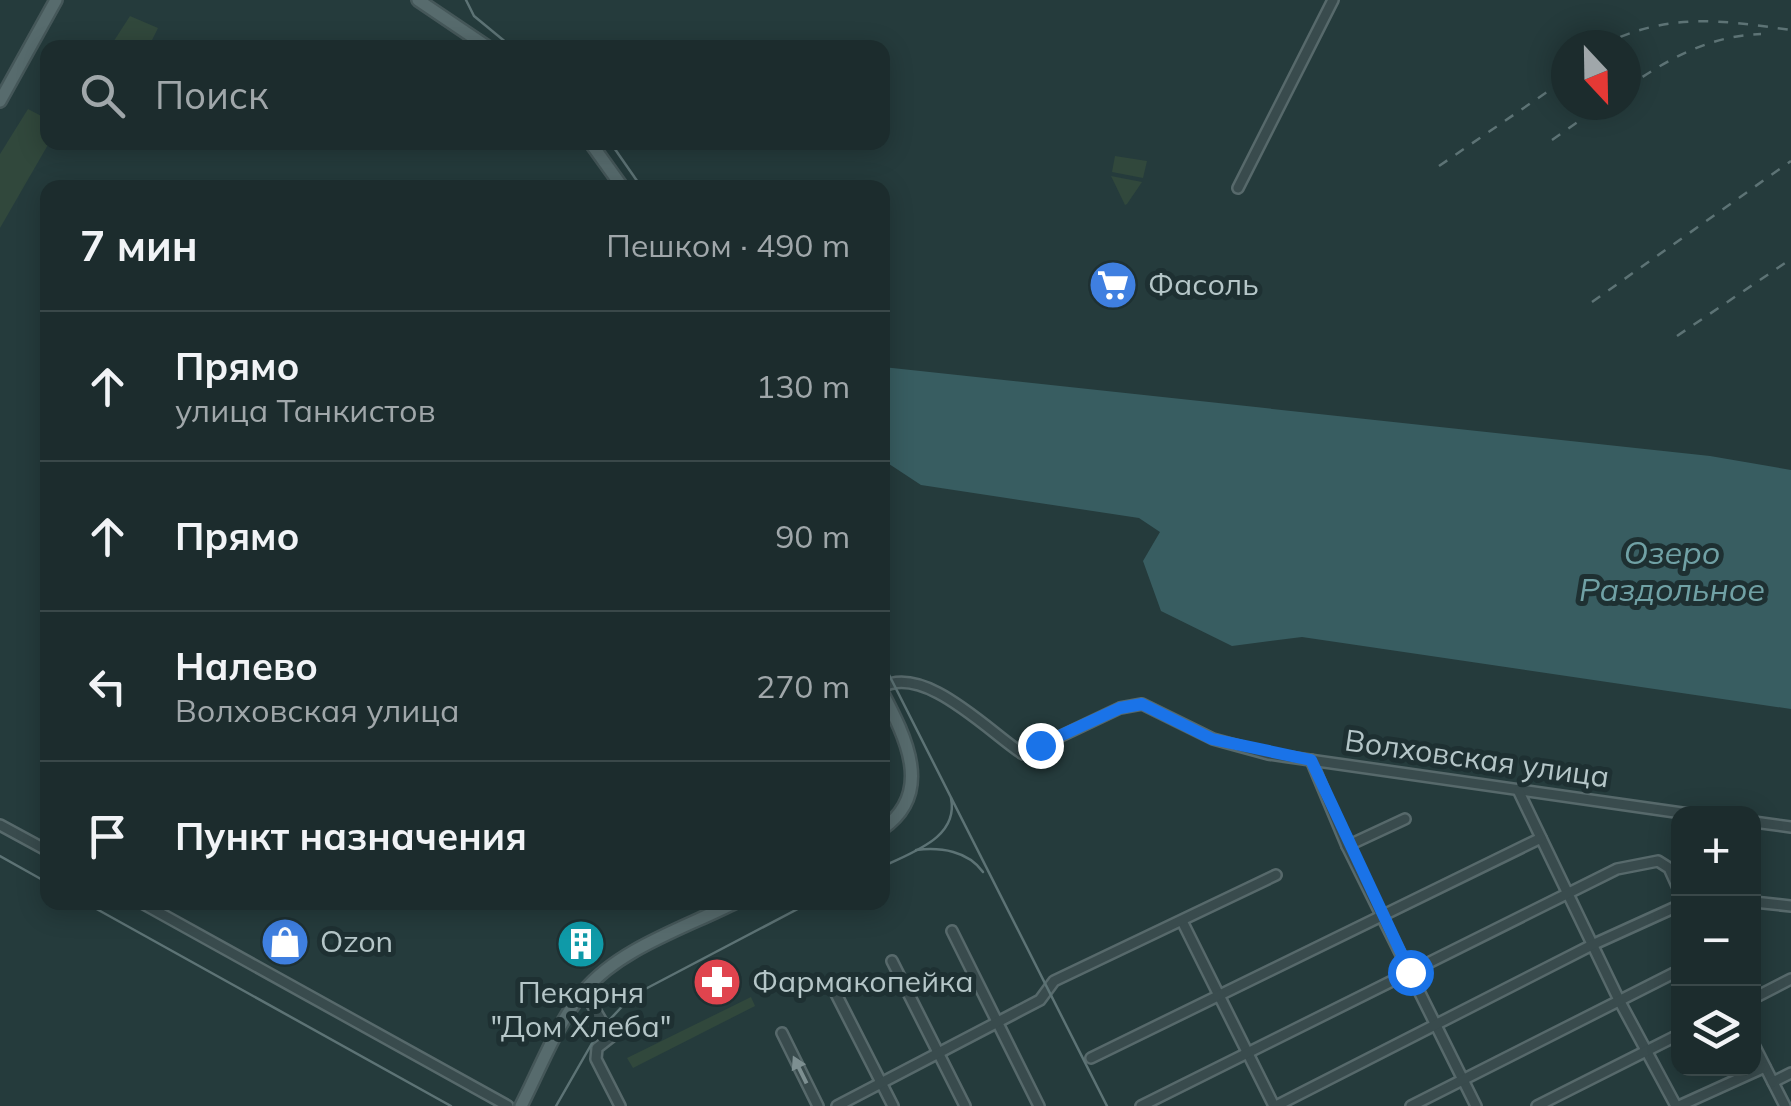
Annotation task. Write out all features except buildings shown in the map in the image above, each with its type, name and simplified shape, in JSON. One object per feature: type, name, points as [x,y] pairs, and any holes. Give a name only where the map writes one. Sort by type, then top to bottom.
[{"type":"main road","points":[[0,101],[56,0]]},
{"type":"main road","points":[[418,0],[477,40]]},
{"type":"main road","points":[[596,150],[617,180]]},
{"type":"main road","points":[[890,706],[912,756],[907,802],[890,820]]},
{"type":"main road","points":[[521,1106],[584,991],[622,961],[721,910]]},
{"type":"street","points":[[1238,188],[1333,0]]},
{"type":"street","name":"Волховская улица","points":[[890,688],[918,682],[940,692],[1023,754],[1120,708],[1142,704],[1212,739],[1311,760],[1671,812]]},
{"type":"street","points":[[1311,760],[1347,846],[1476,1106]]},
{"type":"street","points":[[1518,792],[1619,1000],[1678,1106],[1765,1067]]},
{"type":"street","points":[[1347,846],[1405,819]]},
{"type":"street","points":[[1761,823],[1791,827]]},
{"type":"street","points":[[0,825],[40,848]]},
{"type":"street","points":[[1092,1058],[1541,838]]},
{"type":"street","points":[[1140,1106],[1617,869],[1658,861],[1671,872]]},
{"type":"street","points":[[837,1106],[1040,1000],[1054,981],[1276,876]]},
{"type":"street","points":[[1761,903],[1791,906]]},
{"type":"street","points":[[1183,922],[1217,999],[1275,1106],[1671,909]]},
{"type":"street","points":[[154,910],[508,1106]]},
{"type":"street","points":[[952,931],[1038,1106]]},
{"type":"street","points":[[892,961],[965,1106]]},
{"type":"street","points":[[1411,1106],[1671,974]]},
{"type":"street","points":[[1761,994],[1791,979]]},
{"type":"street","points":[[834,990],[893,1106]]},
{"type":"street","points":[[584,991],[611,1037],[596,1048],[596,1058],[620,1106]]},
{"type":"street","points":[[782,1033],[818,1106]]},
{"type":"street","points":[[1537,1106],[1671,1038]]},
{"type":"street","points":[[1761,1059],[1785,1106]]},
{"type":"street","points":[[1773,1082],[1791,1073]]},
{"type":"green space","points":[[130,16],[158,28],[152,40],[115,40]]},
{"type":"green space","points":[[28,109],[40,115],[40,150],[45,150],[0,228],[0,154]]},
{"type":"green space","points":[[1115,156],[1147,161],[1143,178],[1112,172]]},
{"type":"green space","points":[[1111,176],[1142,182],[1127,204],[1125,205]]},
{"type":"green space","points":[[751,997],[755,1006],[633,1068],[627,1058]]},
{"type":"water","name":"Озеро Раздольное","points":[[890,368],[1710,456],[1791,470],[1791,709],[1302,637],[1232,646],[1161,611],[1143,561],[1160,532],[1139,518],[921,485],[890,465]]},
{"type":"tram line","points":[[466,0],[474,16],[503,40]]},
{"type":"tram line","points":[[616,150],[636,180]]},
{"type":"tram line","points":[[890,677],[1107,1106]]},
{"type":"tram line","points":[[890,863],[941,833],[952,812],[951,798]]},
{"type":"tram line","points":[[916,850],[953,852],[970,859],[983,872]]},
{"type":"tram line","points":[[0,856],[40,878]]},
{"type":"tram line","points":[[98,910],[451,1106]]},
{"type":"tram line","points":[[556,1106],[599,1031],[632,996],[796,910]]},
{"type":"railway","points":[[1640,30],[1695,21],[1791,30]]},
{"type":"railway","points":[[1641,78],[1706,44],[1761,34]]},
{"type":"railway","points":[[1439,166],[1551,89]]},
{"type":"railway","points":[[1552,140],[1581,120]]},
{"type":"railway","points":[[1592,302],[1791,161]]},
{"type":"railway","points":[[1677,336],[1791,259]]},
{"type":"place","name":"Фасоль","points":[[1113,285]]},
{"type":"place","name":"Ozon","points":[[285,942]]},
{"type":"place","name":"Пекарня \"Дом Хлеба\"","points":[[581,944]]},
{"type":"place","name":"Фармакопейка","points":[[717,982]]},
{"type":"route","points":[[1040,745],[1120,708],[1142,704],[1212,739],[1268,754],[1311,760],[1347,846],[1410,972]]}]
